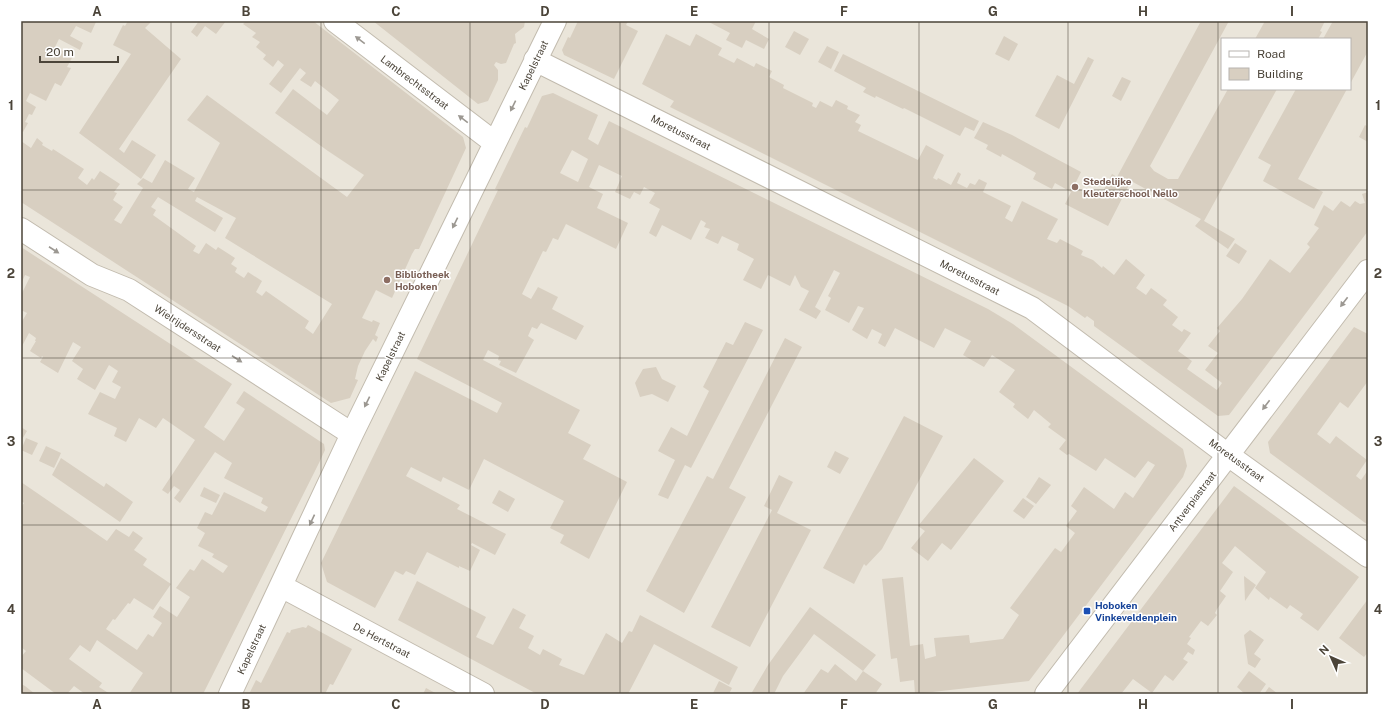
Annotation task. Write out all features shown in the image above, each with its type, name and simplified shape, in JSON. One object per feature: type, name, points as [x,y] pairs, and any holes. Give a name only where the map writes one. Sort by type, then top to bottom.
[{"type":"street","name":"Lambrechtsstraat","points":[[335,21],[494,143]]},
{"type":"street","name":"Kapelstraat","points":[[230,694],[352,434],[555,21]]},
{"type":"street","name":"Moretusstraat","points":[[536,60],[1032,308],[1228,455],[1368,556]]},
{"type":"street","name":"Wielrijdersstraat","points":[[21,229],[92,275],[129,290],[352,434]]},
{"type":"street","name":"Antverpiastraat","points":[[1046,694],[1368,271]]},
{"type":"street","name":"De Hertstraat","points":[[282,586],[483,694]]},
{"type":"shaded area","points":[[21,21],[1368,21],[1368,694],[21,694]]},
{"type":"building","points":[[21,21],[96,22],[91,33],[76,26],[70,36],[83,43],[80,50],[59,39],[55,47],[73,56],[67,67],[71,68],[61,86],[55,83],[46,101],[30,93],[26,101],[36,107],[32,115],[29,114],[25,122],[28,123],[23,132],[21,131]]},
{"type":"building","points":[[128,21],[152,21],[145,28],[181,59],[119,149],[124,153],[132,140],[156,155],[141,179],[79,133],[131,54],[113,45],[123,25],[125,26]]},
{"type":"building","points":[[199,21],[226,21],[216,34],[205,26],[197,37],[191,32]]},
{"type":"building","points":[[246,21],[313,21],[463,137],[466,148],[419,249],[415,249],[412,254],[392,298],[376,290],[362,318],[380,323],[375,335],[378,337],[376,342],[373,339],[358,366],[355,379],[358,380],[350,398],[331,403],[21,202],[21,141],[31,148],[37,138],[43,143],[42,145],[52,151],[53,149],[84,169],[78,178],[87,185],[92,178],[94,180],[100,171],[120,184],[114,192],[117,193],[113,200],[123,207],[114,220],[121,224],[143,188],[137,184],[143,178],[152,183],[165,160],[195,178],[188,189],[194,192],[220,143],[187,120],[207,95],[347,197],[364,175],[275,113],[293,89],[327,115],[339,100],[315,81],[311,87],[300,80],[306,73],[300,68],[281,93],[269,84],[284,65],[278,60],[273,67],[263,59],[266,55],[256,47],[260,42],[252,37],[256,33],[243,24]],"holes":[[[158,197],[215,232],[223,218],[195,201],[197,197],[236,218],[225,238],[332,304],[313,334],[305,328],[309,321],[266,291],[262,296],[256,292],[262,281],[248,272],[244,278],[235,272],[237,268],[231,264],[235,258],[218,247],[216,250],[206,243],[199,254],[193,251],[196,246],[153,215],[156,210],[151,207]]]},
{"type":"building","points":[[373,21],[525,21],[524,27],[515,34],[516,43],[514,44],[506,63],[501,64],[496,62],[494,65],[498,70],[498,80],[488,101],[478,104]]},
{"type":"building","points":[[578,21],[628,21],[626,25],[638,31],[614,79],[564,55],[562,50],[568,37],[570,38]]},
{"type":"building","points":[[707,21],[756,21],[752,29],[769,39],[764,49],[746,40],[742,48],[726,40],[730,33]]},
{"type":"building","points":[[1201,21],[1229,21],[1150,166],[1154,171],[1168,179],[1178,179],[1227,90],[1276,90],[1204,221],[1235,239],[1228,249],[1195,226],[1201,219],[1131,181],[1108,226],[1065,204],[1071,192],[1055,183],[1052,189],[1033,179],[1036,173],[1002,154],[1001,157],[986,149],[988,145],[974,138],[983,122],[1012,135],[1081,172],[1074,186],[1099,199],[1112,174],[1117,177]]},
{"type":"building","points":[[1265,21],[1325,21],[1319,38],[1256,38]]},
{"type":"building","points":[[1333,21],[1368,21],[1368,51],[1351,82],[1351,38],[1324,38]]},
{"type":"building","points":[[794,31],[809,39],[800,55],[785,47]]},
{"type":"building","points":[[666,34],[690,46],[696,34],[722,48],[718,55],[734,63],[737,58],[754,67],[756,63],[772,71],[769,77],[784,85],[783,88],[813,103],[812,106],[816,108],[820,101],[832,107],[836,100],[848,106],[847,109],[860,115],[855,122],[861,125],[858,131],[918,160],[926,145],[944,155],[933,178],[937,180],[938,178],[951,185],[958,172],[961,174],[957,183],[967,188],[970,183],[975,185],[979,179],[987,183],[983,192],[1011,206],[1005,218],[1012,222],[1022,201],[1058,219],[1047,239],[1057,243],[1060,239],[1083,251],[1081,255],[1093,260],[1102,268],[1103,266],[1114,275],[1126,259],[1145,275],[1136,288],[1146,295],[1151,288],[1167,300],[1163,305],[1178,317],[1172,325],[1182,332],[1184,329],[1191,333],[1178,351],[1192,361],[1187,369],[1217,390],[1222,383],[1205,370],[1218,353],[1208,346],[1220,331],[1217,328],[1242,299],[1270,259],[1290,273],[1310,247],[1307,244],[1319,228],[1314,225],[1324,205],[1333,211],[1341,201],[1350,207],[1355,201],[1360,204],[1365,203],[1362,194],[1368,192],[1368,231],[1229,415],[1218,416],[1094,326],[1094,321],[1087,316],[1085,318],[1068,306],[670,107],[674,101],[642,84]]},
{"type":"building","points":[[1004,36],[1018,44],[1009,61],[995,54]]},
{"type":"building","points":[[827,46],[839,52],[831,69],[818,62]]},
{"type":"building","points":[[843,54],[979,121],[974,131],[965,127],[960,136],[904,108],[903,109],[876,96],[875,98],[863,92],[866,88],[834,71]]},
{"type":"building","points":[[1088,57],[1094,60],[1059,129],[1035,116],[1057,75],[1074,84]]},
{"type":"building","points":[[1122,77],[1131,81],[1121,101],[1112,96]]},
{"type":"building","points":[[1295,90],[1346,90],[1298,179],[1323,192],[1314,209],[1263,181],[1271,165],[1258,158]]},
{"type":"building","points":[[553,93],[598,115],[588,139],[598,145],[609,121],[988,309],[1013,324],[1183,449],[1187,466],[1183,477],[1029,681],[915,694],[914,680],[900,682],[897,658],[891,659],[882,579],[903,577],[910,646],[923,644],[925,659],[936,656],[934,638],[969,635],[970,643],[1003,639],[1019,615],[1010,608],[1055,548],[1061,552],[1075,533],[1066,526],[1077,511],[1071,506],[1084,487],[1114,509],[1125,492],[1133,498],[1155,465],[1148,461],[1135,478],[1105,458],[1096,471],[1069,454],[1067,455],[1059,449],[1066,440],[1048,427],[1051,424],[1034,410],[1028,419],[1013,407],[1015,404],[999,392],[1015,370],[992,355],[984,367],[963,355],[971,341],[945,328],[934,348],[895,328],[885,347],[878,343],[882,334],[872,329],[867,339],[852,330],[864,308],[858,306],[849,323],[825,310],[831,298],[828,296],[840,273],[834,270],[815,307],[821,311],[816,319],[799,310],[809,291],[801,287],[795,275],[790,286],[768,275],[761,289],[743,280],[754,259],[737,250],[739,244],[722,236],[718,244],[705,238],[710,229],[704,227],[706,223],[701,220],[691,240],[662,225],[656,237],[649,233],[660,209],[649,203],[655,193],[644,187],[640,195],[634,192],[630,199],[615,192],[622,176],[599,165],[589,187],[603,194],[597,208],[628,223],[616,249],[566,224],[558,240],[553,238],[546,252],[543,251],[522,294],[531,299],[538,287],[558,297],[552,309],[584,326],[576,340],[541,323],[537,329],[532,327],[528,336],[534,340],[516,373],[499,365],[501,361],[498,360],[499,356],[488,350],[483,360],[580,410],[568,433],[591,445],[583,459],[627,482],[589,559],[560,543],[564,535],[550,528],[564,501],[484,459],[469,490],[443,477],[441,482],[411,467],[406,476],[460,505],[457,509],[506,534],[495,555],[472,543],[471,545],[480,550],[470,571],[459,566],[459,568],[427,552],[415,575],[406,571],[403,575],[395,571],[375,608],[327,582],[321,563],[415,371],[497,413],[502,403],[417,359],[498,190],[495,189],[542,96]],"holes":[[[572,150],[588,159],[578,182],[560,173]]]},
{"type":"building","points":[[1365,125],[1368,127],[1368,142],[1359,137]]},
{"type":"building","points":[[1235,243],[1247,251],[1239,264],[1226,256]]},
{"type":"building","points":[[21,247],[232,384],[204,427],[224,441],[245,409],[236,403],[244,391],[324,444],[325,450],[319,463],[203,694],[129,694],[143,673],[97,640],[90,652],[80,645],[69,659],[102,683],[99,687],[110,694],[85,694],[74,686],[67,694],[56,694],[21,668],[21,657],[26,651],[21,647],[21,508],[24,503],[21,501],[21,482],[107,541],[116,529],[129,537],[133,531],[143,538],[134,550],[147,559],[143,565],[171,584],[153,610],[134,598],[130,604],[128,603],[115,620],[113,619],[106,629],[137,650],[148,634],[153,637],[162,623],[153,617],[160,606],[177,617],[190,597],[176,588],[190,569],[194,571],[202,559],[223,573],[228,566],[212,557],[214,554],[198,546],[205,533],[197,528],[205,512],[212,515],[224,492],[265,512],[268,507],[261,503],[263,498],[224,478],[232,463],[215,452],[180,503],[174,498],[180,490],[174,486],[168,494],[162,490],[195,440],[163,418],[156,428],[139,418],[126,442],[114,436],[117,428],[88,414],[100,392],[115,399],[121,387],[112,382],[118,371],[109,365],[95,390],[77,379],[83,369],[72,361],[81,347],[73,342],[58,373],[40,362],[43,357],[42,356],[41,358],[30,351],[36,341],[36,338],[29,333],[21,348],[21,323],[27,313],[21,310],[21,295],[30,277],[25,275],[21,284]]},
{"type":"building","points":[[745,322],[763,330],[691,468],[685,465],[668,499],[658,495],[675,460],[658,451],[671,427],[687,436],[709,391],[703,387],[726,342],[733,345]]},
{"type":"building","points":[[1354,327],[1368,334],[1368,381],[1348,408],[1340,402],[1317,434],[1330,444],[1336,436],[1367,460],[1356,476],[1361,480],[1368,470],[1368,525],[1270,453],[1268,442]]},
{"type":"building","points":[[785,338],[802,347],[729,488],[746,497],[684,613],[646,591],[707,476],[713,479]]},
{"type":"building","points":[[656,367],[662,379],[676,386],[668,402],[652,394],[640,397],[635,383],[643,369]]},
{"type":"building","points":[[904,416],[943,436],[882,549],[866,566],[864,564],[854,584],[823,568]]},
{"type":"building","points":[[21,427],[27,431],[21,441]]},
{"type":"building","points":[[26,438],[38,443],[32,455],[21,450]]},
{"type":"building","points":[[46,446],[61,453],[54,468],[39,461]]},
{"type":"building","points":[[835,451],[849,458],[840,474],[827,467]]},
{"type":"building","points":[[61,458],[104,487],[106,483],[133,502],[120,522],[52,475]]},
{"type":"building","points":[[974,458],[1004,481],[951,550],[942,543],[928,561],[911,548],[925,531],[918,526]]},
{"type":"building","points":[[779,475],[793,482],[777,513],[811,530],[750,647],[711,627],[772,510],[764,506]]},
{"type":"building","points":[[1039,477],[1051,485],[1036,504],[1026,497]]},
{"type":"building","points":[[1234,486],[1359,577],[1318,631],[1300,618],[1303,614],[1290,605],[1287,609],[1270,597],[1269,600],[1255,588],[1266,572],[1235,546],[1222,563],[1233,572],[1220,591],[1226,596],[1215,613],[1217,615],[1208,626],[1201,621],[1189,637],[1191,638],[1187,644],[1195,650],[1193,655],[1188,652],[1183,659],[1188,662],[1173,681],[1165,675],[1152,693],[1133,679],[1121,694],[1077,694]]},
{"type":"building","points":[[204,487],[220,495],[216,503],[200,496]]},
{"type":"building","points":[[499,490],[515,499],[508,512],[492,503]]},
{"type":"building","points":[[1023,498],[1034,506],[1024,519],[1013,511]]},
{"type":"building","points":[[1244,576],[1256,585],[1245,601]]},
{"type":"building","points":[[417,581],[486,617],[476,637],[493,645],[513,608],[526,615],[519,628],[534,636],[528,648],[540,655],[543,649],[562,659],[559,665],[584,675],[606,633],[622,643],[629,631],[632,632],[640,615],[738,667],[729,685],[654,644],[628,694],[537,694],[398,620]]},
{"type":"building","points":[[1368,599],[1368,652],[1364,657],[1339,638]]},
{"type":"building","points":[[810,607],[876,655],[863,671],[814,634],[783,676],[774,694],[751,694],[768,665]]},
{"type":"building","points":[[308,625],[352,649],[333,685],[330,684],[325,694],[249,694],[256,680],[261,683],[287,632],[290,633],[291,630],[303,627],[306,628]]},
{"type":"building","points":[[1250,630],[1264,640],[1254,654],[1261,659],[1255,668],[1248,664],[1244,635]]},
{"type":"building","points":[[835,664],[856,681],[863,671],[882,684],[875,694],[803,694],[821,669],[828,673]]},
{"type":"building","points":[[1249,671],[1266,684],[1259,694],[1245,694],[1237,687]]},
{"type":"building","points":[[719,681],[732,688],[729,694],[713,693]]},
{"type":"building","points":[[21,684],[25,686],[35,694],[21,694]]},
{"type":"building","points":[[1269,687],[1278,694],[1264,694]]},
{"type":"building","points":[[426,688],[437,694],[423,694]]},
{"type":"place","name":"Stedelijke Kleuterschool Nello","points":[[1075,187]]},
{"type":"place","name":"Bibliotheek Hoboken","points":[[387,280]]},
{"type":"place","name":"Hoboken Vinkeveldenplein","points":[[1087,611]]}]
